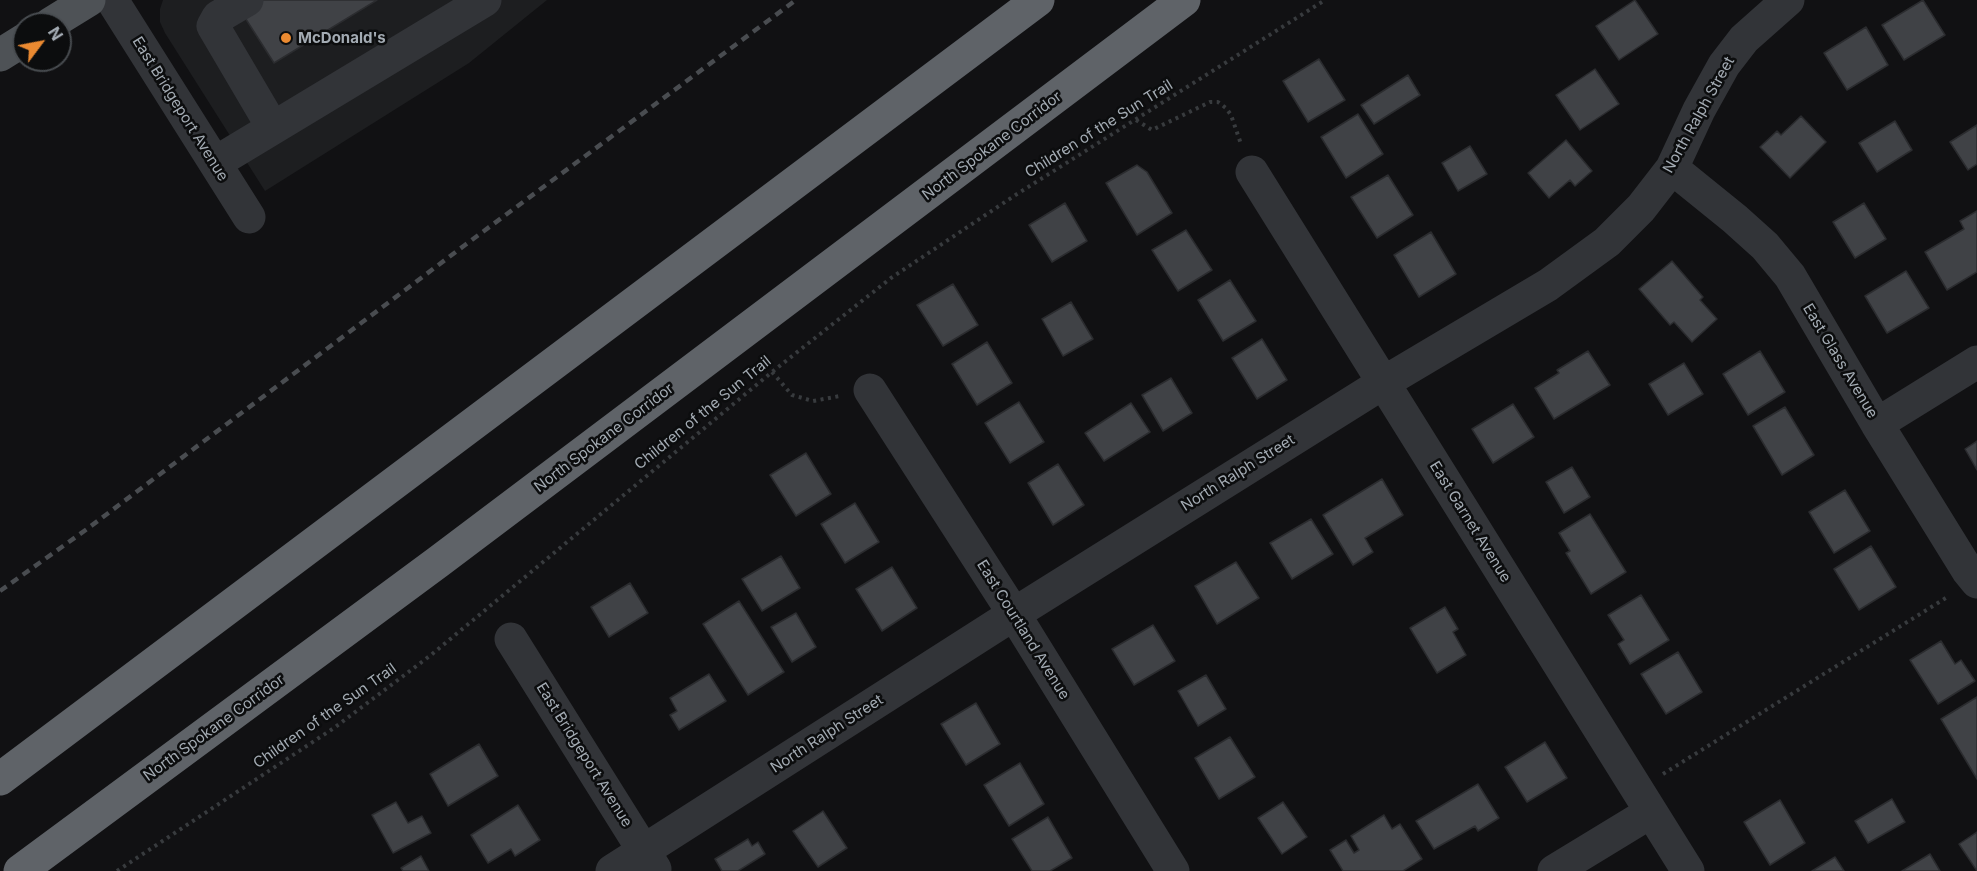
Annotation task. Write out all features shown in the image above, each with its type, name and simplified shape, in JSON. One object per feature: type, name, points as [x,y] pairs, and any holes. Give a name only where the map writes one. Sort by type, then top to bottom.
[{"type":"highway","points":[[0,779],[1038,0]]},
{"type":"highway","name":"North Spokane Corridor","points":[[20,871],[438,562],[1184,0]]},
{"type":"main road","points":[[70,12],[89,0]]},
{"type":"street","name":"East Bridgeport Avenue","points":[[112,0],[249,217]]},
{"type":"street","points":[[247,0],[218,17],[213,26],[273,128]]},
{"type":"street","points":[[214,163],[485,0]]},
{"type":"street","name":"North Ralph Street","points":[[612,871],[650,861],[1014,614],[1383,382],[1548,285],[1607,242],[1641,208],[1671,168],[1724,65],[1744,39],[1788,0]]},
{"type":"street","name":"East Glass Avenue","points":[[1671,168],[1765,246],[1790,276],[1877,424],[1976,580]]},
{"type":"street","name":"East Garnet Avenue","points":[[1251,172],[1688,871]]},
{"type":"street","points":[[1877,424],[1977,362]]},
{"type":"street","name":"East Courtland Avenue","points":[[870,390],[1014,614],[1173,871]]},
{"type":"street","name":"East Bridgeport Avenue","points":[[511,639],[650,861]]},
{"type":"street","points":[[1554,871],[1644,801]]},
{"type":"path","name":"Children of the Sun Trail","points":[[117,871],[334,728],[430,655],[772,372],[891,278],[1014,196],[1325,0]]},
{"type":"path","points":[[1136,120],[1152,130],[1210,102],[1218,102],[1231,114],[1251,172]]},
{"type":"path","points":[[772,372],[792,395],[813,401],[870,390]]},
{"type":"path","points":[[1644,801],[1976,580]]},
{"type":"shaded area","points":[[163,0],[547,0],[469,63],[265,191],[165,33],[160,22]]},
{"type":"building","name":"McDonald's","points":[[263,0],[377,0],[274,63],[242,13]]},
{"type":"building","points":[[1635,0],[1658,34],[1619,60],[1596,26]]},
{"type":"building","points":[[1923,0],[1945,35],[1904,60],[1882,25]]},
{"type":"building","points":[[1866,27],[1888,65],[1847,90],[1824,53]]},
{"type":"building","points":[[1319,59],[1345,100],[1308,122],[1283,81]]},
{"type":"building","points":[[1595,69],[1619,104],[1580,130],[1556,95]]},
{"type":"building","points":[[1408,75],[1420,95],[1374,124],[1361,105]]},
{"type":"building","points":[[1358,114],[1383,154],[1346,178],[1321,137]]},
{"type":"building","points":[[1801,116],[1826,142],[1790,178],[1760,147],[1777,131],[1781,135]]},
{"type":"building","points":[[1895,121],[1912,150],[1877,172],[1859,143]]},
{"type":"building","points":[[1977,125],[1977,164],[1968,170],[1950,142]]},
{"type":"building","points":[[1566,140],[1592,171],[1575,186],[1570,180],[1549,198],[1528,173]]},
{"type":"building","points":[[1470,146],[1487,174],[1458,191],[1442,163]]},
{"type":"building","points":[[1137,165],[1147,172],[1172,213],[1137,235],[1106,183]]},
{"type":"building","points":[[1388,175],[1413,215],[1377,238],[1351,197]]},
{"type":"building","points":[[1065,203],[1087,241],[1052,262],[1029,225]]},
{"type":"building","points":[[1864,203],[1886,239],[1855,258],[1833,222]]},
{"type":"building","points":[[1977,211],[1977,272],[1947,290],[1925,252],[1964,229],[1960,221]]},
{"type":"building","points":[[1186,230],[1212,270],[1178,291],[1152,250]]},
{"type":"building","points":[[1431,232],[1456,274],[1419,297],[1394,255]]},
{"type":"building","points":[[1672,261],[1703,297],[1700,300],[1717,319],[1692,342],[1674,322],[1670,325],[1639,289]]},
{"type":"building","points":[[1906,271],[1929,308],[1887,333],[1865,296]]},
{"type":"building","points":[[1230,280],[1256,321],[1223,341],[1198,300]]},
{"type":"building","points":[[953,284],[978,325],[943,346],[917,305]]},
{"type":"building","points":[[1071,302],[1093,339],[1063,356],[1042,319]]},
{"type":"building","points":[[1262,339],[1287,380],[1257,399],[1232,358]]},
{"type":"building","points":[[987,342],[1012,383],[977,405],[952,364]]},
{"type":"building","points":[[1588,351],[1610,385],[1554,419],[1535,388],[1559,373],[1557,370]]},
{"type":"building","points":[[1760,351],[1785,392],[1748,415],[1723,374]]},
{"type":"building","points":[[1684,363],[1703,394],[1668,415],[1649,384]]},
{"type":"building","points":[[1171,378],[1192,413],[1163,431],[1142,395]]},
{"type":"building","points":[[1019,402],[1044,442],[1010,463],[985,423]]},
{"type":"building","points":[[1131,403],[1150,432],[1104,461],[1085,433]]},
{"type":"building","points":[[1513,404],[1534,437],[1493,463],[1472,429]]},
{"type":"building","points":[[1785,407],[1814,455],[1782,475],[1753,426]]},
{"type":"building","points":[[1977,441],[1977,470],[1965,449]]},
{"type":"building","points":[[806,453],[831,494],[796,516],[770,475]]},
{"type":"building","points":[[1058,464],[1084,505],[1053,525],[1028,483]]},
{"type":"building","points":[[1572,467],[1590,497],[1564,513],[1546,482]]},
{"type":"building","points":[[1382,479],[1403,515],[1365,538],[1373,552],[1353,565],[1323,515]]},
{"type":"building","points":[[1845,490],[1870,531],[1834,553],[1809,512]]},
{"type":"building","points":[[855,503],[879,542],[845,563],[821,524]]},
{"type":"building","points":[[1590,514],[1626,572],[1591,594],[1566,553],[1570,551],[1559,533]]},
{"type":"building","points":[[1311,519],[1333,554],[1292,579],[1270,543]]},
{"type":"building","points":[[1871,546],[1896,587],[1859,610],[1834,569]]},
{"type":"building","points":[[781,556],[800,588],[762,611],[742,579]]},
{"type":"building","points":[[1236,562],[1259,598],[1217,624],[1195,586]]},
{"type":"building","points":[[892,567],[917,608],[882,631],[856,589]]},
{"type":"building","points":[[630,583],[648,613],[609,637],[591,607]]},
{"type":"building","points":[[1641,595],[1669,640],[1630,664],[1618,644],[1624,640],[1608,615]]},
{"type":"building","points":[[739,601],[784,672],[748,695],[703,624]]},
{"type":"building","points":[[1445,607],[1458,629],[1453,632],[1466,655],[1437,673],[1410,628]]},
{"type":"building","points":[[796,613],[816,647],[792,662],[771,627]]},
{"type":"building","points":[[1153,625],[1175,661],[1134,685],[1112,649]]},
{"type":"building","points":[[1941,641],[1955,664],[1961,660],[1975,681],[1938,704],[1910,660]]},
{"type":"building","points":[[1678,652],[1702,692],[1666,714],[1641,674]]},
{"type":"building","points":[[709,674],[726,701],[679,730],[670,715],[677,711],[670,698]]},
{"type":"building","points":[[1206,675],[1226,709],[1198,726],[1178,691]]},
{"type":"building","points":[[1977,697],[1977,779],[1941,719]]},
{"type":"building","points":[[976,703],[1000,744],[966,765],[941,724]]},
{"type":"building","points":[[1230,737],[1255,777],[1219,799],[1195,758]]},
{"type":"building","points":[[1545,742],[1567,778],[1527,802],[1505,767]]},
{"type":"building","points":[[479,744],[498,776],[448,806],[430,774]]},
{"type":"building","points":[[1020,763],[1044,804],[1009,826],[984,785]]},
{"type":"building","points":[[1478,784],[1499,818],[1478,831],[1475,826],[1434,849],[1416,821]]},
{"type":"building","points":[[1892,799],[1905,822],[1868,843],[1855,821]]},
{"type":"building","points":[[1780,800],[1805,843],[1770,865],[1744,822]]},
{"type":"building","points":[[396,802],[408,823],[422,816],[431,833],[393,853],[372,815]]},
{"type":"building","points":[[1283,802],[1307,837],[1282,854],[1258,818]]},
{"type":"building","points":[[518,805],[540,840],[515,856],[511,849],[488,863],[471,835]]},
{"type":"building","points":[[823,811],[847,848],[818,867],[793,831]]},
{"type":"building","points":[[1384,815],[1392,829],[1400,824],[1422,859],[1403,871],[1343,871],[1330,850],[1346,840],[1354,853],[1359,850],[1351,836]]},
{"type":"building","points":[[1048,817],[1072,858],[1050,871],[1032,871],[1012,839]]},
{"type":"building","points":[[1977,832],[1977,871],[1959,844]]},
{"type":"building","points":[[748,839],[752,846],[758,842],[765,854],[738,871],[722,871],[715,859]]},
{"type":"building","points":[[1930,854],[1940,871],[1902,871]]},
{"type":"building","points":[[421,856],[429,871],[403,871],[401,868]]},
{"type":"building","points":[[1835,857],[1844,871],[1812,871]]},
{"type":"railway","points":[[0,591],[87,529],[796,0]]},
{"type":"place","name":"McDonald's","points":[[286,38]]}]
